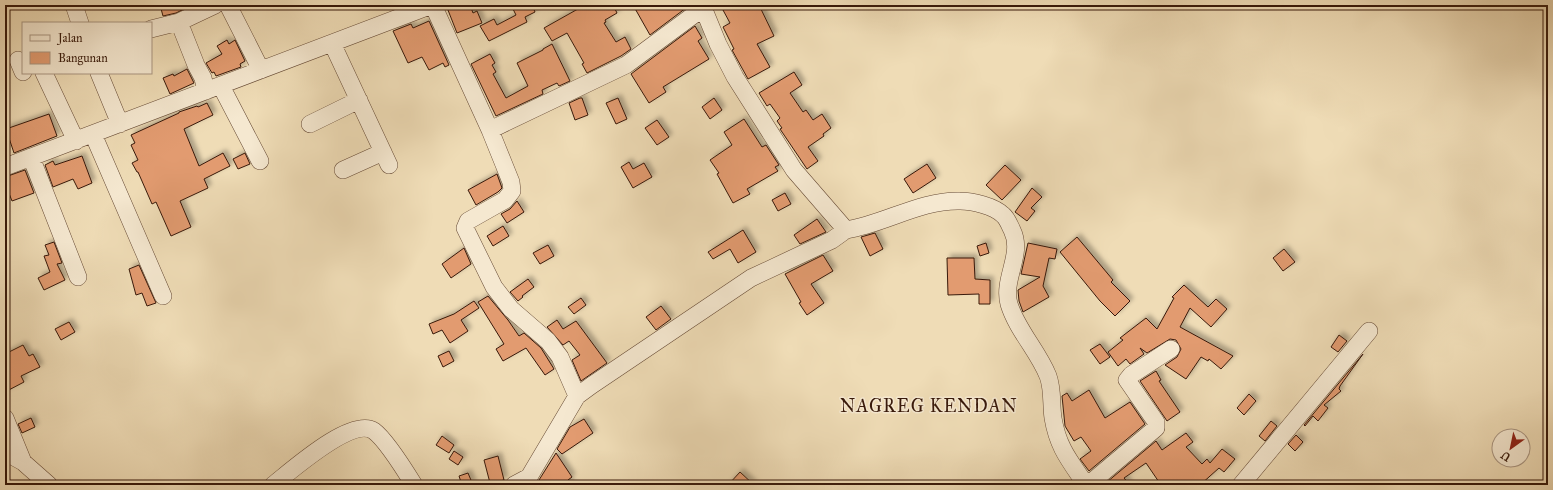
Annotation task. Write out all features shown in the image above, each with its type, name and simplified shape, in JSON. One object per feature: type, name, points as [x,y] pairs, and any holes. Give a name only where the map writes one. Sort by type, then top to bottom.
[{"type":"street","points":[[74,5],[80,22]]},
{"type":"street","points":[[152,29],[179,22],[215,5]]},
{"type":"street","points":[[228,5],[261,70]]},
{"type":"street","points":[[5,167],[432,5],[490,130],[511,182],[512,191],[505,200],[468,221],[464,225],[465,228],[494,287],[511,309],[548,341],[560,357],[578,396]]},
{"type":"street","points":[[490,130],[626,65],[702,6],[718,44],[735,77],[794,170],[846,230]]},
{"type":"street","points":[[179,22],[196,65],[203,78],[214,88],[260,161]]},
{"type":"street","points":[[332,43],[386,159],[342,170]]},
{"type":"street","points":[[44,74],[76,141]]},
{"type":"street","points":[[99,74],[120,124]]},
{"type":"street","points":[[310,124],[359,100]]},
{"type":"street","points":[[93,134],[163,296]]},
{"type":"street","points":[[31,157],[78,276]]},
{"type":"street","points":[[514,485],[532,481],[578,396],[752,278],[832,240],[846,230],[861,228],[937,202],[961,200],[995,210],[1003,215],[1015,238],[1017,246],[1008,287],[1009,304],[1021,330],[1034,349],[1049,378],[1053,416],[1060,448],[1087,485],[1156,428],[1156,422],[1127,380],[1130,375],[1171,349]]},
{"type":"street","points":[[1241,485],[1368,331]]},
{"type":"street","points":[[5,418],[24,462]]},
{"type":"street","points":[[273,485],[328,443],[361,428],[374,431],[396,457],[414,485]]},
{"type":"street","points":[[5,452],[24,462],[49,485]]},
{"type":"building","points":[[160,5],[192,5],[176,13],[163,16]]},
{"type":"building","points":[[446,5],[470,5],[473,13],[477,11],[482,23],[457,33]]},
{"type":"building","points":[[511,5],[532,5],[535,12],[525,17],[527,22],[489,41],[480,26],[494,19],[497,25],[516,15]]},
{"type":"building","points":[[585,5],[613,5],[617,13],[605,20],[606,22],[604,23],[616,42],[625,37],[631,49],[621,56],[587,73],[582,64],[584,63],[567,33],[552,41],[544,28]]},
{"type":"building","points":[[633,5],[690,5],[650,35]]},
{"type":"building","points":[[732,5],[759,5],[774,36],[757,44],[770,67],[748,79],[732,50],[734,49],[723,27],[730,23],[723,10]]},
{"type":"building","points":[[429,21],[449,65],[445,67],[443,63],[429,70],[422,57],[408,63],[393,31],[411,24],[413,28]]},
{"type":"building","points":[[695,26],[702,38],[698,41],[709,59],[663,87],[666,92],[649,103],[631,74]]},
{"type":"building","points":[[227,40],[229,44],[235,40],[245,61],[240,64],[241,67],[216,76],[214,72],[212,73],[206,63],[222,54],[217,46]]},
{"type":"building","points":[[552,44],[570,81],[559,86],[557,83],[542,90],[543,94],[496,116],[471,64],[490,54],[495,63],[492,65],[496,72],[493,74],[506,98],[528,86],[517,63]]},
{"type":"building","points":[[187,69],[194,83],[170,94],[163,78],[173,74],[174,76]]},
{"type":"building","points":[[794,72],[802,85],[790,93],[803,112],[806,110],[813,120],[822,114],[831,128],[823,134],[824,136],[808,147],[818,161],[807,169],[780,129],[782,128],[777,121],[780,118],[770,104],[767,106],[759,93]]},
{"type":"building","points":[[582,98],[588,115],[575,120],[569,103]]},
{"type":"building","points":[[618,98],[627,119],[616,124],[606,103]]},
{"type":"building","points":[[714,98],[722,110],[710,119],[702,107]]},
{"type":"building","points":[[207,103],[213,115],[184,129],[199,166],[223,153],[230,166],[204,179],[208,188],[180,201],[191,227],[171,236],[156,202],[152,204],[138,172],[132,163],[138,160],[131,145],[135,143],[131,135],[179,112]]},
{"type":"building","points":[[49,114],[57,136],[14,153],[6,129]]},
{"type":"building","points":[[744,119],[762,147],[766,145],[779,165],[775,167],[778,171],[747,189],[750,194],[733,203],[717,174],[719,173],[710,160],[732,145],[724,132]]},
{"type":"building","points":[[657,120],[669,137],[657,145],[645,128]]},
{"type":"building","points":[[245,153],[250,164],[238,169],[233,159]]},
{"type":"building","points":[[82,156],[92,183],[78,189],[73,179],[53,187],[45,165],[53,161],[55,165]]},
{"type":"building","points":[[629,162],[633,169],[644,163],[652,177],[633,188],[621,167]]},
{"type":"building","points":[[927,164],[936,178],[913,193],[904,179]]},
{"type":"building","points":[[1005,165],[1021,180],[1002,200],[986,185]]},
{"type":"building","points":[[25,170],[34,193],[12,201],[5,183],[5,177]]},
{"type":"building","points":[[497,174],[502,188],[476,205],[468,190]]},
{"type":"building","points":[[1032,188],[1042,197],[1031,208],[1035,211],[1027,221],[1015,212]]},
{"type":"building","points":[[785,193],[791,204],[778,211],[772,200]]},
{"type":"building","points":[[517,201],[524,212],[507,223],[501,214],[510,209]]},
{"type":"building","points":[[817,219],[826,232],[800,244],[794,235]]},
{"type":"building","points":[[503,226],[509,236],[493,246],[487,236]]},
{"type":"building","points":[[743,230],[756,252],[738,263],[730,249],[713,259],[708,252]]},
{"type":"building","points":[[875,233],[883,249],[870,256],[861,237]]},
{"type":"building","points":[[1077,237],[1113,280],[1111,282],[1130,301],[1115,316],[1100,301],[1060,252]]},
{"type":"building","points":[[54,242],[62,263],[57,264],[65,280],[44,290],[38,278],[50,272],[44,256],[49,255],[45,245]]},
{"type":"building","points":[[986,243],[989,253],[980,256],[977,246]]},
{"type":"building","points":[[1028,243],[1057,249],[1055,259],[1049,258],[1043,286],[1049,297],[1023,312],[1019,301],[1018,290],[1040,277],[1021,274]]},
{"type":"building","points":[[548,245],[554,256],[540,264],[533,253]]},
{"type":"building","points":[[464,248],[471,264],[451,278],[442,264]]},
{"type":"building","points":[[1284,249],[1295,262],[1283,271],[1273,258]]},
{"type":"building","points":[[823,255],[833,271],[811,284],[824,303],[807,315],[799,303],[801,302],[785,274]]},
{"type":"building","points":[[947,258],[974,258],[975,279],[990,280],[990,304],[979,304],[979,294],[948,295]]},
{"type":"building","points":[[139,265],[156,303],[147,306],[142,293],[136,295],[129,269]]},
{"type":"building","points":[[528,279],[534,287],[518,301],[510,292]]},
{"type":"building","points":[[1184,285],[1208,307],[1216,299],[1227,309],[1211,327],[1190,308],[1180,327],[1233,356],[1221,369],[1209,359],[1208,361],[1201,357],[1186,379],[1165,365],[1177,357],[1181,349],[1176,340],[1170,339],[1147,353],[1140,348],[1144,354],[1130,364],[1126,359],[1118,366],[1108,352],[1123,340],[1120,338],[1146,318],[1157,329],[1174,298],[1172,297]]},
{"type":"building","points":[[488,296],[519,336],[524,333],[541,348],[554,369],[545,375],[526,348],[503,361],[496,349],[504,344],[478,302]]},
{"type":"building","points":[[581,298],[586,305],[574,314],[568,307]]},
{"type":"building","points":[[474,301],[479,308],[461,320],[468,331],[450,343],[442,330],[433,334],[429,324],[454,314]]},
{"type":"building","points":[[661,306],[671,319],[656,330],[646,317]]},
{"type":"building","points":[[557,320],[563,329],[576,321],[607,363],[581,381],[572,360],[580,355],[569,341],[563,345],[547,327]]},
{"type":"building","points":[[69,322],[75,332],[61,340],[55,329]]},
{"type":"building","points":[[1339,335],[1347,341],[1338,352],[1331,347]]},
{"type":"building","points":[[1100,344],[1110,357],[1100,364],[1090,350]]},
{"type":"building","points":[[23,345],[29,356],[33,354],[40,367],[21,376],[24,382],[5,392],[5,354]]},
{"type":"building","points":[[449,351],[454,361],[443,367],[438,356]]},
{"type":"building","points":[[1363,354],[1340,386],[1339,389],[1341,391],[1324,405],[1328,408],[1318,421],[1313,416],[1305,426],[1304,425]]},
{"type":"building","points":[[1156,371],[1161,380],[1159,381],[1180,412],[1167,421],[1140,381]]},
{"type":"building","points":[[1089,390],[1105,418],[1130,402],[1145,424],[1089,471],[1080,459],[1091,451],[1081,437],[1074,441],[1065,426],[1062,396],[1067,393],[1072,401]]},
{"type":"building","points":[[1249,394],[1256,401],[1244,415],[1237,408]]},
{"type":"building","points":[[31,418],[35,427],[22,433],[18,424]]},
{"type":"building","points":[[584,419],[593,433],[562,454],[557,449],[570,427]]},
{"type":"building","points":[[1271,421],[1277,426],[1265,441],[1259,436]]},
{"type":"building","points":[[1186,433],[1193,442],[1186,447],[1202,464],[1207,459],[1210,463],[1222,449],[1235,459],[1224,472],[1219,468],[1200,485],[1161,485],[1146,463],[1124,478],[1130,485],[1109,485],[1107,482],[1156,441],[1162,450]]},
{"type":"building","points":[[1296,435],[1303,442],[1295,451],[1288,444]]},
{"type":"building","points":[[442,436],[454,445],[449,453],[436,445]]},
{"type":"building","points":[[454,451],[463,457],[458,465],[449,459]]},
{"type":"building","points":[[556,453],[572,477],[568,480],[571,485],[543,485],[539,480]]},
{"type":"building","points":[[498,456],[504,480],[490,483],[484,460]]},
{"type":"building","points":[[740,472],[754,485],[728,485]]},
{"type":"building","points":[[468,473],[473,485],[462,485],[459,476]]},
{"type":"district","name":"NAGREG KENDAN","points":[[929,406]]}]
